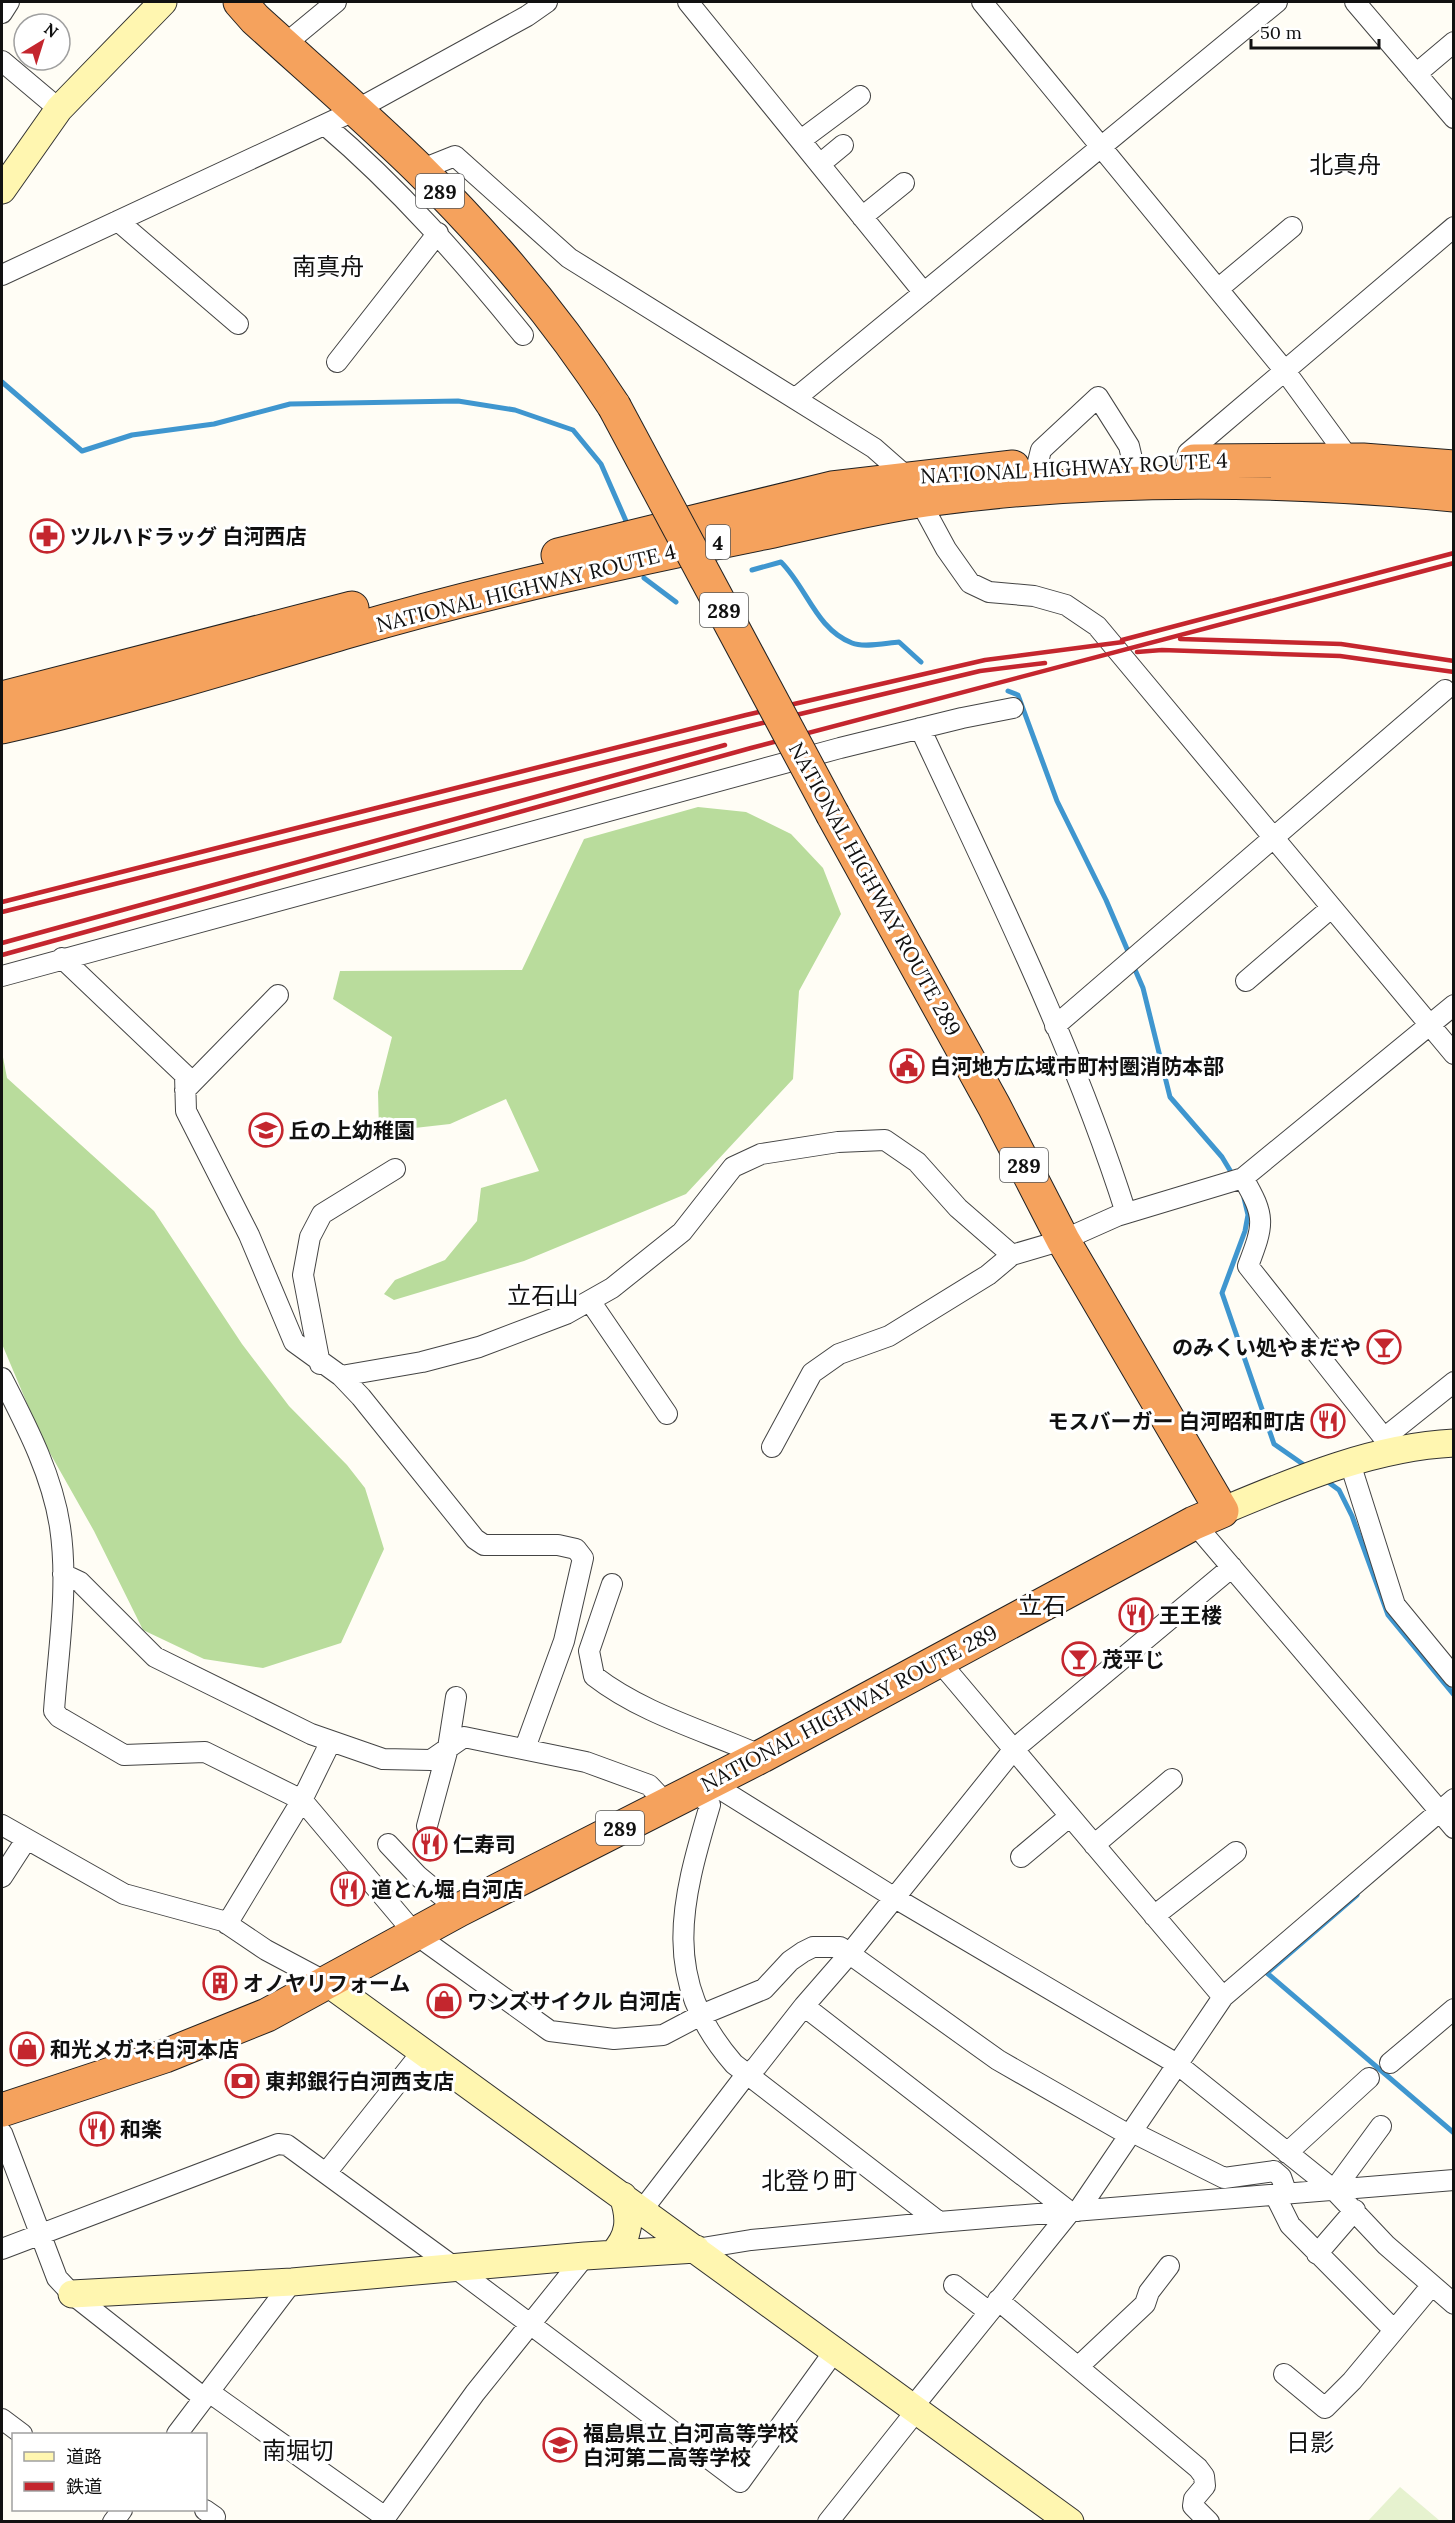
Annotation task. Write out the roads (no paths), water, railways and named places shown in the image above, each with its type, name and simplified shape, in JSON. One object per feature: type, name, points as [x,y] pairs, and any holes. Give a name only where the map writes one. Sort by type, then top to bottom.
[{"type":"highway","name":"NATIONAL HIGHWAY ROUTE 289","points":[[2,2110],[165,2056],[267,2015],[459,1910],[762,1756],[1208,1517],[994,1107],[833,815],[614,406],[584,360],[521,280],[420,170],[240,2]]},
{"type":"highway","name":"NATIONAL HIGHWAY ROUTE 4","points":[[2,727],[203,676],[347,632],[512,588],[707,544],[914,489],[1037,466],[1186,461],[1350,460],[1454,467]]},
{"type":"highway","name":"NATIONAL HIGHWAY ROUTE 4","points":[[2,698],[524,563],[821,490],[1016,489],[1227,481],[1358,487],[1454,495]]},
{"type":"street","points":[[2,13],[9,2]]},
{"type":"street","points":[[2,190],[59,109],[162,2]]},
{"type":"street","points":[[284,45],[336,2]]},
{"type":"street","points":[[2,275],[356,110],[527,16],[547,2]]},
{"type":"street","points":[[688,2],[924,293]]},
{"type":"street","points":[[982,2],[1285,371],[1350,460]]},
{"type":"street","points":[[796,398],[1277,2]]},
{"type":"street","points":[[1355,2],[1454,118]]},
{"type":"street","points":[[1416,74],[1454,42]]},
{"type":"street","points":[[2,61],[59,109]]},
{"type":"street","points":[[801,140],[860,96]]},
{"type":"street","points":[[325,125],[402,196],[438,233],[523,335]]},
{"type":"street","points":[[820,164],[843,145]]},
{"type":"street","points":[[420,170],[455,156],[569,258],[874,448],[914,489],[946,549],[970,583],[989,592],[1034,596],[1066,605],[1097,626],[1454,1054]]},
{"type":"street","points":[[862,217],[904,183]]},
{"type":"street","points":[[118,221],[238,324]]},
{"type":"street","points":[[1218,289],[1293,227]]},
{"type":"street","points":[[1186,461],[1188,453],[1454,227]]},
{"type":"street","points":[[338,362],[438,233]]},
{"type":"street","points":[[1037,466],[1041,450],[1098,397],[1129,446],[1133,463]]},
{"type":"street","points":[[1055,1026],[1445,690]]},
{"type":"street","points":[[2,976],[920,728],[1013,708]]},
{"type":"street","points":[[920,728],[1055,1026],[1107,1153],[1126,1213]]},
{"type":"street","points":[[1246,981],[1331,908]]},
{"type":"street","points":[[62,958],[185,1074],[186,1111],[249,1235],[294,1342],[320,1364],[340,1376],[361,1397],[475,1539],[484,1545],[558,1545],[576,1549],[583,1558],[564,1641],[525,1748]]},
{"type":"street","points":[[185,1089],[278,995]]},
{"type":"street","points":[[772,1447],[812,1373],[840,1354],[889,1335],[988,1275],[1012,1256],[1063,1240],[1126,1213],[1243,1178],[1454,1005]]},
{"type":"street","points":[[340,1376],[422,1362],[479,1347],[566,1314],[612,1288],[682,1232],[733,1167],[761,1154],[838,1142],[885,1140],[917,1162],[988,1237],[1012,1256]]},
{"type":"street","points":[[320,1364],[303,1275],[310,1237],[322,1214],[395,1169]]},
{"type":"street","points":[[1243,1178],[1258,1203],[1262,1216],[1248,1266],[1386,1445]]},
{"type":"street","points":[[590,1301],[667,1414]]},
{"type":"street","points":[[2,1378],[38,1447],[60,1527],[63,1574],[54,1711],[59,1717],[124,1755],[205,1752],[302,1800],[416,1934],[550,2031],[614,2039],[651,2038],[672,2032],[701,2015],[765,1989],[790,1961],[813,1947],[840,1947],[851,1952],[998,2060],[1131,2133],[1224,2178],[1274,2171],[1281,2177],[1281,2195],[1290,2225],[1394,2330]]},
{"type":"street","points":[[1454,1382],[1386,1445],[1350,1463],[1287,1484],[1208,1517],[1232,1567],[1446,1805],[1454,1828]]},
{"type":"street","points":[[1386,1445],[1454,1443]]},
{"type":"street","points":[[1350,1463],[1395,1605],[1454,1677]]},
{"type":"street","points":[[613,2254],[627,2234],[627,2214],[633,2202],[748,2076],[1014,1749],[1232,1567]]},
{"type":"street","points":[[63,1574],[80,1582],[155,1658],[311,1734],[383,1759],[431,1760],[464,1737],[586,1762],[649,1785],[690,1792],[895,1898],[1177,2064],[1334,2190],[1386,2245],[1454,2304]]},
{"type":"street","points":[[612,1584],[589,1651],[594,1676],[614,1691],[633,1701],[762,1756]]},
{"type":"street","points":[[939,1661],[1223,1997]]},
{"type":"street","points":[[427,1826],[448,1748],[456,1697]]},
{"type":"street","points":[[226,1924],[302,1800],[331,1741]]},
{"type":"street","points":[[1094,1845],[1172,1779]]},
{"type":"street","points":[[690,1792],[710,1805],[690,1874],[683,1920],[684,1966],[711,2038],[748,2076],[939,2222]]},
{"type":"street","points":[[828,2522],[917,2410],[920,2398],[1074,2212],[1131,2133],[1223,1997],[1446,1805]]},
{"type":"street","points":[[1022,1857],[1070,1816]]},
{"type":"street","points":[[2,1825],[124,1894],[226,1924],[266,1950],[328,1983],[836,2349],[1054,2516]]},
{"type":"street","points":[[2,1877],[26,1840]]},
{"type":"street","points":[[388,1844],[418,1875],[459,1910]]},
{"type":"street","points":[[1154,1916],[1236,1852]]},
{"type":"street","points":[[804,2006],[1074,2212]]},
{"type":"street","points":[[1390,2063],[1454,2009]]},
{"type":"street","points":[[326,2173],[422,2052]]},
{"type":"street","points":[[1287,2152],[1369,2078]]},
{"type":"street","points":[[1334,2190],[1381,2126]]},
{"type":"street","points":[[2,2133],[38,2234],[57,2278],[72,2294],[206,2395],[383,2519],[475,2393],[585,2256]]},
{"type":"street","points":[[2,2249],[278,2144],[287,2145],[740,2482],[836,2349]]},
{"type":"street","points":[[72,2294],[292,2282],[585,2256],[696,2249],[751,2240],[939,2222],[1454,2180]]},
{"type":"street","points":[[1317,2254],[1355,2210]]},
{"type":"street","points":[[1079,2366],[1145,2304],[1149,2292],[1169,2266]]},
{"type":"street","points":[[178,2433],[292,2282]]},
{"type":"street","points":[[954,2284],[994,2306],[1079,2366],[1198,2468],[1204,2476],[1205,2486],[1194,2499],[1193,2506],[1209,2522]]},
{"type":"street","points":[[1284,2374],[1325,2408],[1352,2381],[1432,2285]]},
{"type":"street","points":[[2,2419],[21,2433]]},
{"type":"street","points":[[206,2511],[215,2517],[212,2522]]},
{"type":"waterway","points":[[2,382],[82,451],[132,435],[214,424],[290,404],[458,401],[515,410],[573,430],[601,464],[626,521]]},
{"type":"waterway","points":[[752,570],[781,562],[821,618],[840,637],[863,645],[899,642],[921,662]]},
{"type":"waterway","points":[[644,578],[676,602]]},
{"type":"waterway","points":[[1008,691],[1018,695],[1057,801],[1106,900],[1130,956]]},
{"type":"waterway","points":[[1133,965],[1143,988],[1170,1097],[1222,1157],[1234,1177]]},
{"type":"waterway","points":[[1244,1198],[1248,1215],[1245,1231],[1222,1293],[1274,1444],[1307,1467]]},
{"type":"waterway","points":[[1324,1479],[1339,1490],[1352,1516],[1388,1615],[1454,1695]]},
{"type":"waterway","points":[[1357,1895],[1267,1973],[1454,2133]]},
{"type":"railway","points":[[1122,640],[1454,553]]},
{"type":"railway","points":[[2,955],[751,748],[1454,563]]},
{"type":"railway","points":[[1180,639],[1341,644],[1454,661]]},
{"type":"railway","points":[[2,902],[746,715],[985,660],[1123,642]]},
{"type":"railway","points":[[1137,652],[1162,650],[1340,656],[1454,672]]},
{"type":"railway","points":[[2,912],[980,671],[1045,663]]},
{"type":"railway","points":[[2,943],[725,745]]},
{"type":"place","name":"ツルハドラッグ 白河西店","points":[[47,536]]},
{"type":"place","name":"白河地方広域市町村圏消防本部","points":[[907,1066]]},
{"type":"place","name":"丘の上幼稚園","points":[[266,1130]]},
{"type":"place","name":"のみくい処やまだや","points":[[1384,1347]]},
{"type":"place","name":"モスバーガー 白河昭和町店","points":[[1328,1421]]},
{"type":"place","name":"王王楼","points":[[1136,1615]]},
{"type":"place","name":"茂平じ","points":[[1079,1659]]},
{"type":"place","name":"仁寿司","points":[[430,1844]]},
{"type":"place","name":"道とん堀 白河店","points":[[348,1889]]},
{"type":"place","name":"オノヤリフォーム","points":[[220,1983]]},
{"type":"place","name":"ワンズサイクル 白河店","points":[[444,2001]]},
{"type":"place","name":"和光メガネ白河本店","points":[[27,2049]]},
{"type":"place","name":"東邦銀行白河西支店","points":[[242,2081]]},
{"type":"place","name":"和楽","points":[[97,2129]]},
{"type":"place","name":"福島県立 白河高等学校 白河第二高等学校","points":[[560,2445]]},
{"type":"district","name":"北真舟","points":[[1345,164]]},
{"type":"district","name":"南真舟","points":[[328,266]]},
{"type":"district","name":"立石山","points":[[543,1295]]},
{"type":"district","name":"立石","points":[[1042,1605]]},
{"type":"district","name":"北登り町","points":[[809,2180]]},
{"type":"district","name":"日影","points":[[1310,2442]]},
{"type":"district","name":"南堀切","points":[[298,2450]]}]
